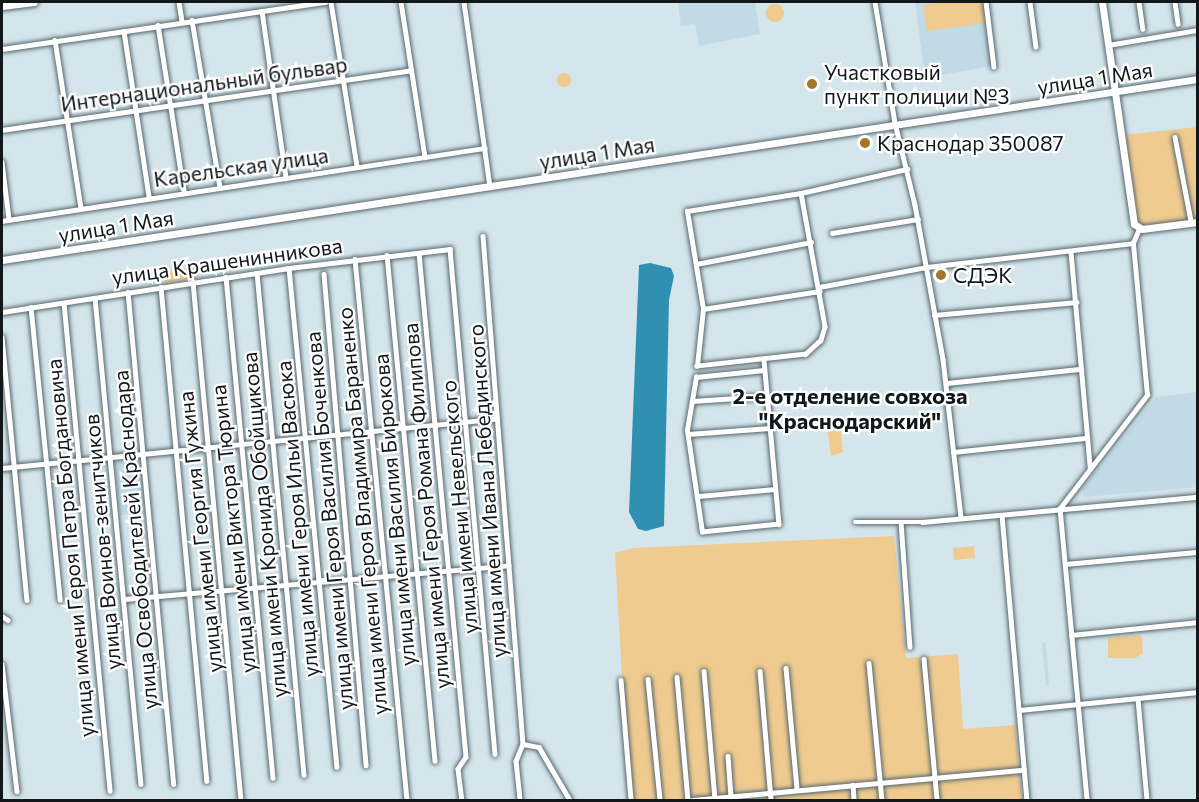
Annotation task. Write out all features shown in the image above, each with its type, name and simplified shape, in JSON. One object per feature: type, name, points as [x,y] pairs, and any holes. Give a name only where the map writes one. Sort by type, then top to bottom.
[{"type":"street","points":[[2,6],[34,2]]},
{"type":"street","points":[[179,2],[182,21]]},
{"type":"street","points":[[2,49],[182,21],[326,2]]},
{"type":"street","points":[[331,2],[357,167]]},
{"type":"street","points":[[401,2],[425,157]]},
{"type":"street","points":[[464,2],[490,186]]},
{"type":"street","points":[[875,2],[896,125],[918,219],[947,382],[961,518]]},
{"type":"street","points":[[986,2],[994,67]]},
{"type":"street","points":[[1030,2],[1036,47]]},
{"type":"street","points":[[1102,2],[1132,219],[1139,229]]},
{"type":"street","points":[[1139,2],[1143,29]]},
{"type":"street","points":[[1175,2],[1178,24]]},
{"type":"street","points":[[262,11],[286,177]]},
{"type":"street","points":[[192,20],[220,187]]},
{"type":"street","points":[[158,25],[184,191]]},
{"type":"street","points":[[1108,45],[1197,30]]},
{"type":"street","points":[[124,31],[149,196]]},
{"type":"street","points":[[55,40],[81,208]]},
{"type":"street","name":"Интернациональный бульвар","points":[[2,130],[411,70]]},
{"type":"street","name":"улица 1 Мая","points":[[2,261],[1197,79]]},
{"type":"street","points":[[1139,229],[1194,221],[1175,137]]},
{"type":"street","name":"Карельская улица","points":[[2,220],[149,196],[485,148]]},
{"type":"street","points":[[2,162],[9,219]]},
{"type":"street","points":[[801,193],[820,289],[825,327],[821,340],[806,354],[697,366],[703,309],[687,211],[801,193],[906,167]]},
{"type":"street","points":[[832,233],[918,219]]},
{"type":"street","points":[[1087,801],[1060,508],[1090,466],[1147,395],[1133,243],[1139,229]]},
{"type":"street","name":"улица имени Ивана Лебединского","points":[[483,236],[523,744],[516,761],[520,801]]},
{"type":"street","points":[[696,264],[811,242]]},
{"type":"street","points":[[703,309],[820,289],[927,267],[1047,251],[1071,252],[1133,243]]},
{"type":"street","name":"улица Крашенинникова","points":[[2,312],[289,267],[419,253],[445,247],[453,256]]},
{"type":"street","points":[[1071,252],[1090,466]]},
{"type":"street","name":"улица имени Героя Романа Филипова","points":[[419,253],[466,757],[458,769],[462,801]]},
{"type":"street","name":"улица имени Василия Бирюкова","points":[[387,255],[435,761]]},
{"type":"street","name":"улица имени Невельского","points":[[453,256],[495,754]]},
{"type":"street","name":"улица имени Героя Владимира Бараненко","points":[[355,260],[407,801]]},
{"type":"street","name":"улица имени Героя Ильи Васюка","points":[[289,267],[337,767]]},
{"type":"street","name":"улица имени Кронида Обойщикова","points":[[257,273],[304,775]]},
{"type":"street","name":"улица имени Героя Василия Боченкова","points":[[324,274],[366,765]]},
{"type":"street","name":"улица имени Виктора Тюрина","points":[[226,277],[273,778]]},
{"type":"street","name":"улица имени Георгия Гужина","points":[[193,282],[241,801]]},
{"type":"street","points":[[161,287],[207,781]]},
{"type":"street","name":"улица Освободителей Краснодара","points":[[128,292],[174,784]]},
{"type":"street","name":"улица Воинов-зенитчиков","points":[[95,298],[141,784]]},
{"type":"street","points":[[934,315],[1076,302]]},
{"type":"street","name":"улица имени Героя Петра Богдановича","points":[[64,303],[110,791]]},
{"type":"street","points":[[32,307],[60,600]]},
{"type":"street","points":[[2,337],[27,600]]},
{"type":"street","points":[[764,370],[696,377],[688,434],[699,496],[702,532],[779,524],[766,396],[764,370],[766,359]]},
{"type":"street","points":[[947,382],[1081,369]]},
{"type":"street","points":[[693,401],[766,396]]},
{"type":"street","points":[[2,468],[497,419]]},
{"type":"street","points":[[688,434],[770,428]]},
{"type":"street","points":[[953,452],[1087,438]]},
{"type":"street","points":[[699,496],[776,489]]},
{"type":"street","points":[[855,522],[922,522],[1197,497]]},
{"type":"street","points":[[1002,515],[1027,801]]},
{"type":"street","points":[[902,522],[910,647]]},
{"type":"street","points":[[1065,564],[1197,552]]},
{"type":"street","points":[[124,599],[509,565]]},
{"type":"street","points":[[2,616],[8,620]]},
{"type":"street","points":[[1071,635],[1197,622]]},
{"type":"street","points":[[924,659],[937,801]]},
{"type":"street","points":[[869,663],[882,801]]},
{"type":"street","points":[[2,664],[17,791]]},
{"type":"street","points":[[786,668],[797,790]]},
{"type":"street","points":[[760,670],[771,801]]},
{"type":"street","points":[[704,671],[715,799]]},
{"type":"street","points":[[677,676],[690,801],[1024,770]]},
{"type":"street","points":[[648,679],[660,801]]},
{"type":"street","points":[[621,680],[631,801]]},
{"type":"street","points":[[1019,710],[1197,692]]},
{"type":"street","points":[[1138,699],[1147,801]]},
{"type":"street","points":[[523,744],[539,747],[570,801]]},
{"type":"street","points":[[728,756],[732,797]]},
{"type":"street","points":[[852,785],[854,801]]},
{"type":"shaded area","points":[[755,2],[760,34],[699,46],[695,24],[681,26],[678,3]]},
{"type":"shaded area","points":[[915,2],[984,2],[991,66],[925,78]]},
{"type":"shaded area","points":[[983,2],[986,23],[927,31],[923,5]]},
{"type":"shaded area","points":[[771,4],[779,4],[784,9],[782,20],[771,22],[766,17],[766,9]]},
{"type":"shaded area","points":[[564,73],[569,75],[571,80],[569,85],[564,87],[559,85],[557,80],[559,75]]},
{"type":"shaded area","points":[[1197,127],[1197,219],[1142,228],[1135,223],[1124,135]]},
{"type":"shaded area","points":[[197,267],[198,278],[165,283],[163,272]]},
{"type":"shaded area","points":[[1197,392],[1197,487],[1084,497],[1082,489],[1156,397]]},
{"type":"shaded area","points":[[840,426],[843,452],[831,456],[828,432]]},
{"type":"shaded area","points":[[142,461],[146,513],[120,515],[115,463]]},
{"type":"shaded area","points":[[894,536],[906,658],[958,654],[963,729],[1015,725],[1022,800],[629,800],[615,553],[634,548]]},
{"type":"shaded area","points":[[974,546],[975,558],[954,560],[953,548]]},
{"type":"shaded area","points":[[1139,635],[1142,637],[1143,653],[1135,658],[1108,658],[1108,638]]},
{"type":"shaded area","points":[[1042,643],[1046,643],[1049,685],[1046,686]]},
{"type":"water","points":[[650,263],[671,268],[674,276],[669,300],[664,526],[646,531],[638,529],[629,512],[639,265]]},
{"type":"place","name":"Участковый пункт полиции №3","points":[[812,84]]},
{"type":"place","name":"Краснодар 350087","points":[[865,143]]},
{"type":"place","name":"СДЭК","points":[[941,275]]},
{"type":"district","name":"2-е отделение совхоза \"Краснодарский\"","points":[[850,408]]}]
